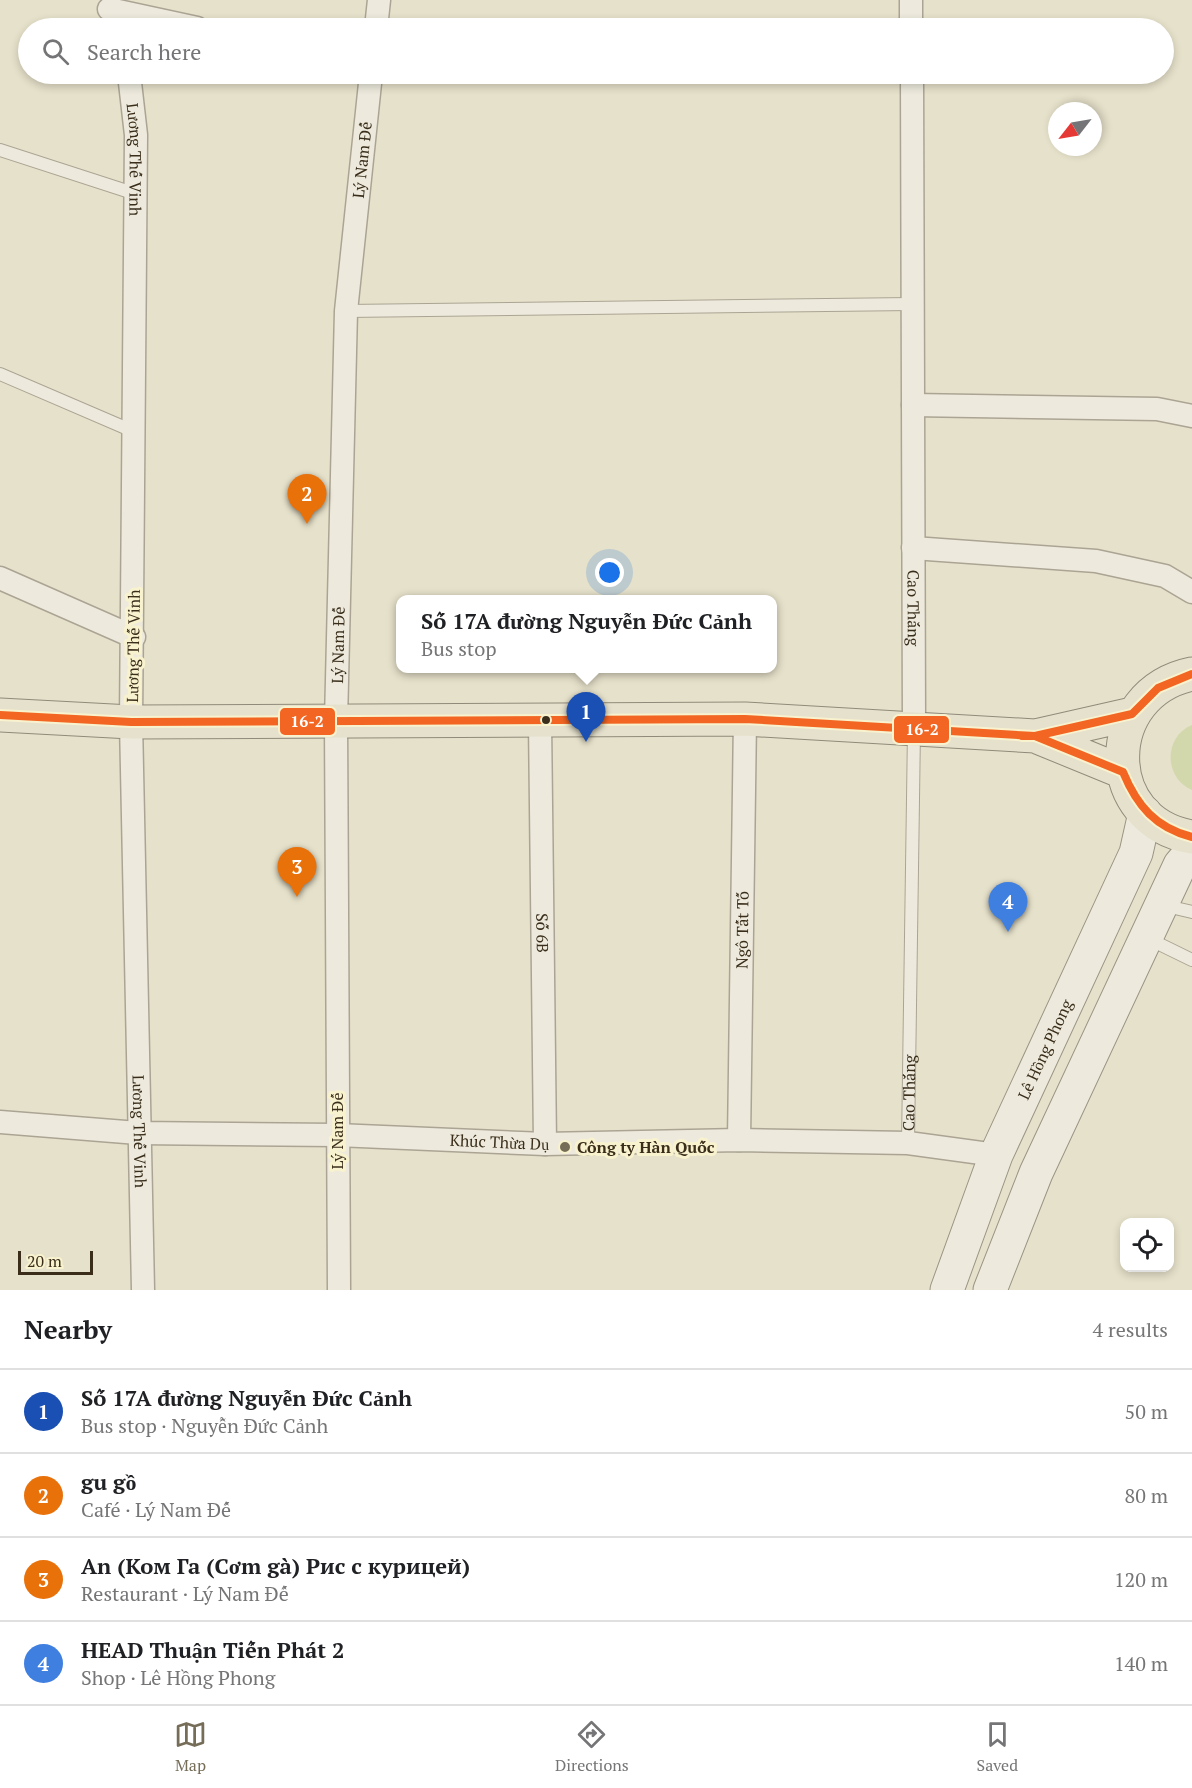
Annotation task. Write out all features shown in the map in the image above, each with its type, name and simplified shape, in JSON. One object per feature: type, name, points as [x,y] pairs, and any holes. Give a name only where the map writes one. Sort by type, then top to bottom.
[{"type":"main road","points":[[1192,674],[1177,677],[1159,686],[1144,698],[1132,714],[1124,733],[1122,752],[1123,772],[1131,794],[1145,813],[1162,826],[1192,837]]},
{"type":"main road","points":[[0,715],[131,722],[746,719],[1035,736],[1132,714]]},
{"type":"main road","points":[[1035,736],[1123,772]]},
{"type":"main road","name":"Lê Hồng Phong","points":[[947,1290],[996,1155],[1136,853],[1145,813]]},
{"type":"main road","points":[[990,1290],[1036,1173],[1180,865],[1192,851]]},
{"type":"main road","points":[[996,1155],[1036,1173]]},
{"type":"street","points":[[377,18],[379,0]]},
{"type":"street","points":[[911,0],[911,18]]},
{"type":"street","points":[[111,12],[143,18]]},
{"type":"street","name":"Lương Thế Vinh","points":[[130,84],[136,135],[134,637],[131,722],[143,1290]]},
{"type":"street","name":"Lý Nam Đế","points":[[339,1290],[336,721],[346,311],[370,84]]},
{"type":"street","name":"Cao Thắng","points":[[912,84],[914,728]]},
{"type":"street","points":[[913,405],[1157,410],[1192,416]]},
{"type":"street","points":[[913,548],[1096,561],[1165,576],[1192,592]]},
{"type":"street","points":[[0,578],[134,637]]},
{"type":"street","name":"Ngô Tất Tố","points":[[739,1140],[746,719]]},
{"type":"street","name":"Số 6B","points":[[540,721],[545,1144]]},
{"type":"street","name":"Khúc Thừa Dụ","points":[[0,1122],[138,1133],[337,1135],[545,1144],[739,1140],[908,1143],[996,1155]]},
{"type":"lane","points":[[0,150],[136,194]]},
{"type":"lane","points":[[346,311],[912,304]]},
{"type":"lane","points":[[0,374],[135,432]]},
{"type":"lane","name":"Cao Thắng","points":[[908,1143],[914,728]]},
{"type":"lane","points":[[1161,905],[1192,912]]},
{"type":"lane","points":[[1146,938],[1192,960]]},
{"type":"green space","points":[[1192,725],[1192,790],[1176,776],[1171,758],[1176,739]]},
{"type":"transit line","name":"16-2","points":[[1022,736],[1035,736],[1132,714],[1158,688],[1192,674]]},
{"type":"transit line","name":"16-2","points":[[0,715],[131,722],[745,719],[1035,736],[1123,772],[1141,805],[1149,814],[1168,828],[1192,837]]},
{"type":"place","name":"gu gồ","points":[[307,524]]},
{"type":"place","name":"Số 17A đường Nguyễn Đức Cảnh","points":[[586,742]]},
{"type":"place","name":"An (Ком Га (Cơm gà) Рис с курицей)","points":[[297,897]]},
{"type":"place","name":"HEAD Thuận Tiến Phát 2","points":[[1008,932]]},
{"type":"place","name":"Công ty Hàn Quốc","points":[[565,1147]]}]
